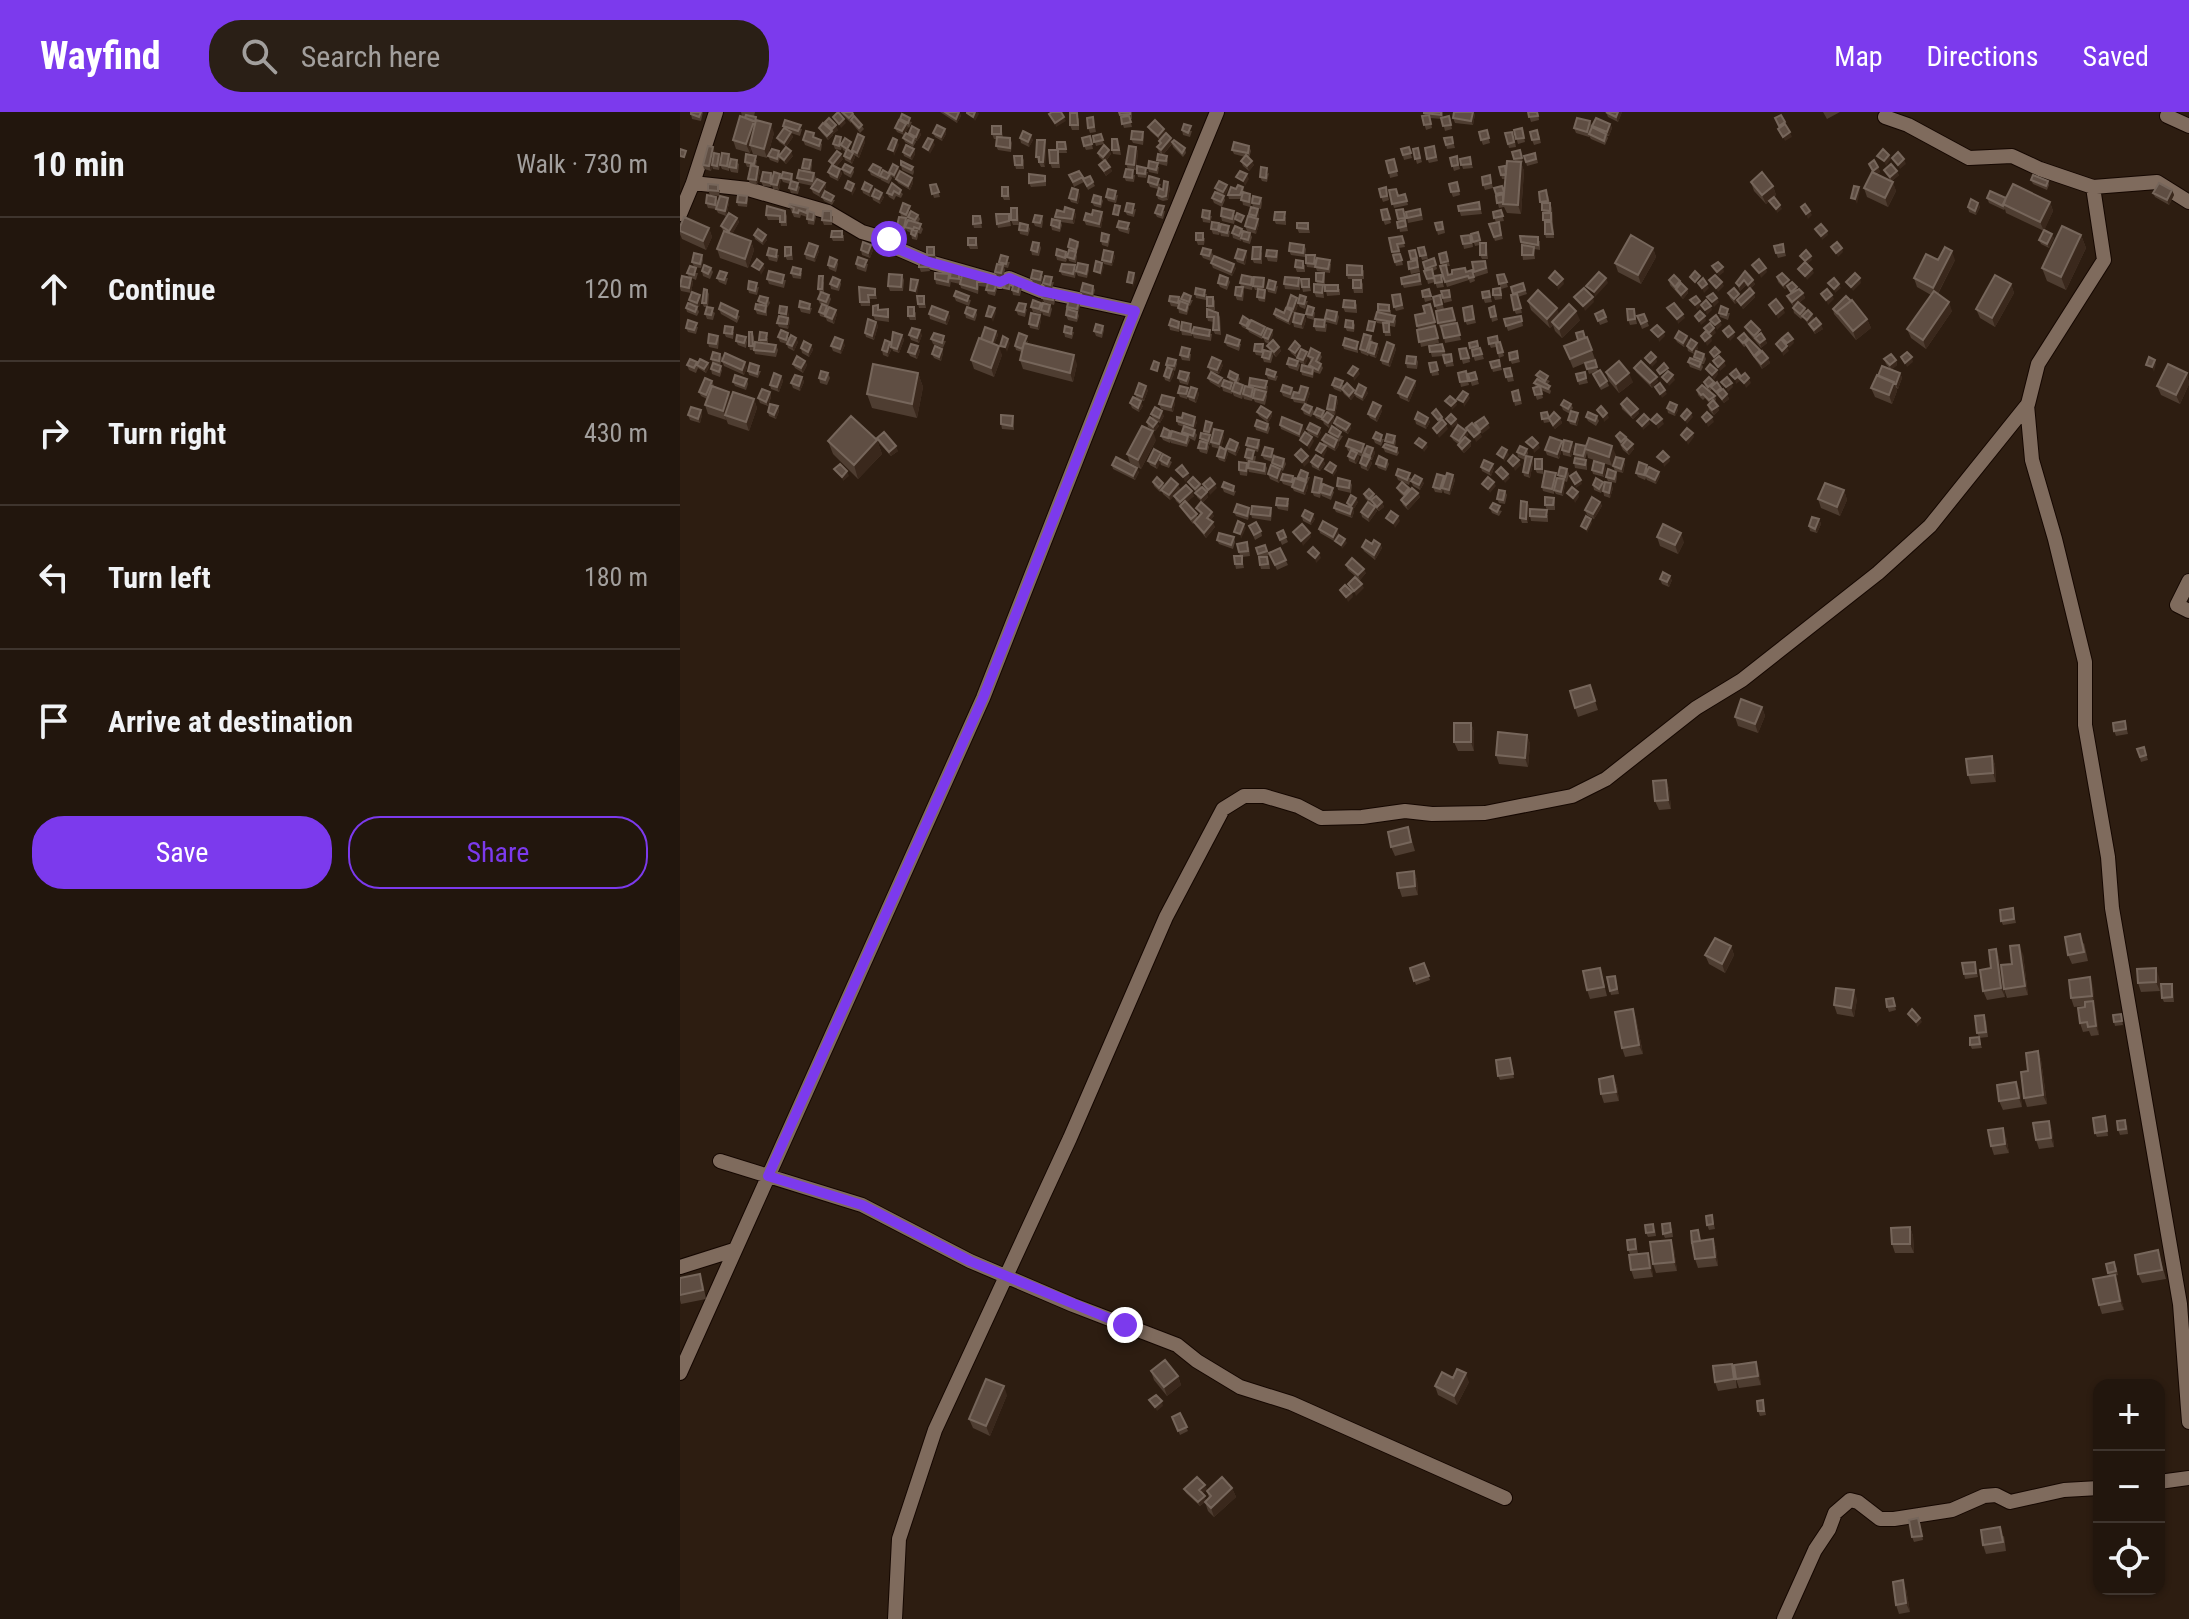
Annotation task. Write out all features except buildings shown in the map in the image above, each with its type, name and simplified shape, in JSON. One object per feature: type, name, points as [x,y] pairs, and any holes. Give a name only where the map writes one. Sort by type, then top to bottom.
[{"type":"street","points":[[680,214],[716,112]]},
{"type":"street","points":[[680,1373],[983,698],[1217,112]]},
{"type":"street","points":[[2167,116],[2189,126]]},
{"type":"street","points":[[1885,117],[1908,125],[1969,158],[2012,156],[2093,187],[2157,182],[2189,202]]},
{"type":"street","points":[[693,183],[748,189],[828,212],[862,232],[896,242],[896,248],[926,261],[1000,282],[1009,278],[1041,291],[1135,311]]},
{"type":"street","points":[[2093,187],[2104,260],[2038,364],[2027,405],[2032,460],[2085,662],[2085,725],[2108,857],[2112,908],[2180,1304],[2189,1422]]},
{"type":"street","points":[[895,1619],[899,1539],[935,1430],[1152,955],[1166,917],[1223,809],[1244,796],[1264,796],[1298,806],[1321,818],[1362,817],[1405,811],[1485,813],[1572,796],[1595,785],[1696,708],[1742,680],[1878,573],[1930,526],[2027,405]]},
{"type":"street","points":[[2189,581],[2177,605],[2189,611]]},
{"type":"street","points":[[720,1161],[862,1205],[970,1261],[1177,1345],[1240,1387],[1291,1403],[1505,1498]]},
{"type":"street","points":[[680,1267],[734,1250]]},
{"type":"street","points":[[2165,1481],[2189,1478]]},
{"type":"street","points":[[1784,1619],[1835,1513],[1850,1500],[1858,1502],[1880,1519],[1894,1519],[1952,1510],[1984,1496],[1996,1495],[2010,1502],[2064,1490],[2093,1488]]},
{"type":"route","points":[[889,239],[896,242],[896,248],[926,261],[984,278],[1000,282],[1009,278],[1041,291],[1135,311],[983,698],[768,1176],[862,1205],[970,1261],[1125,1325]]}]
